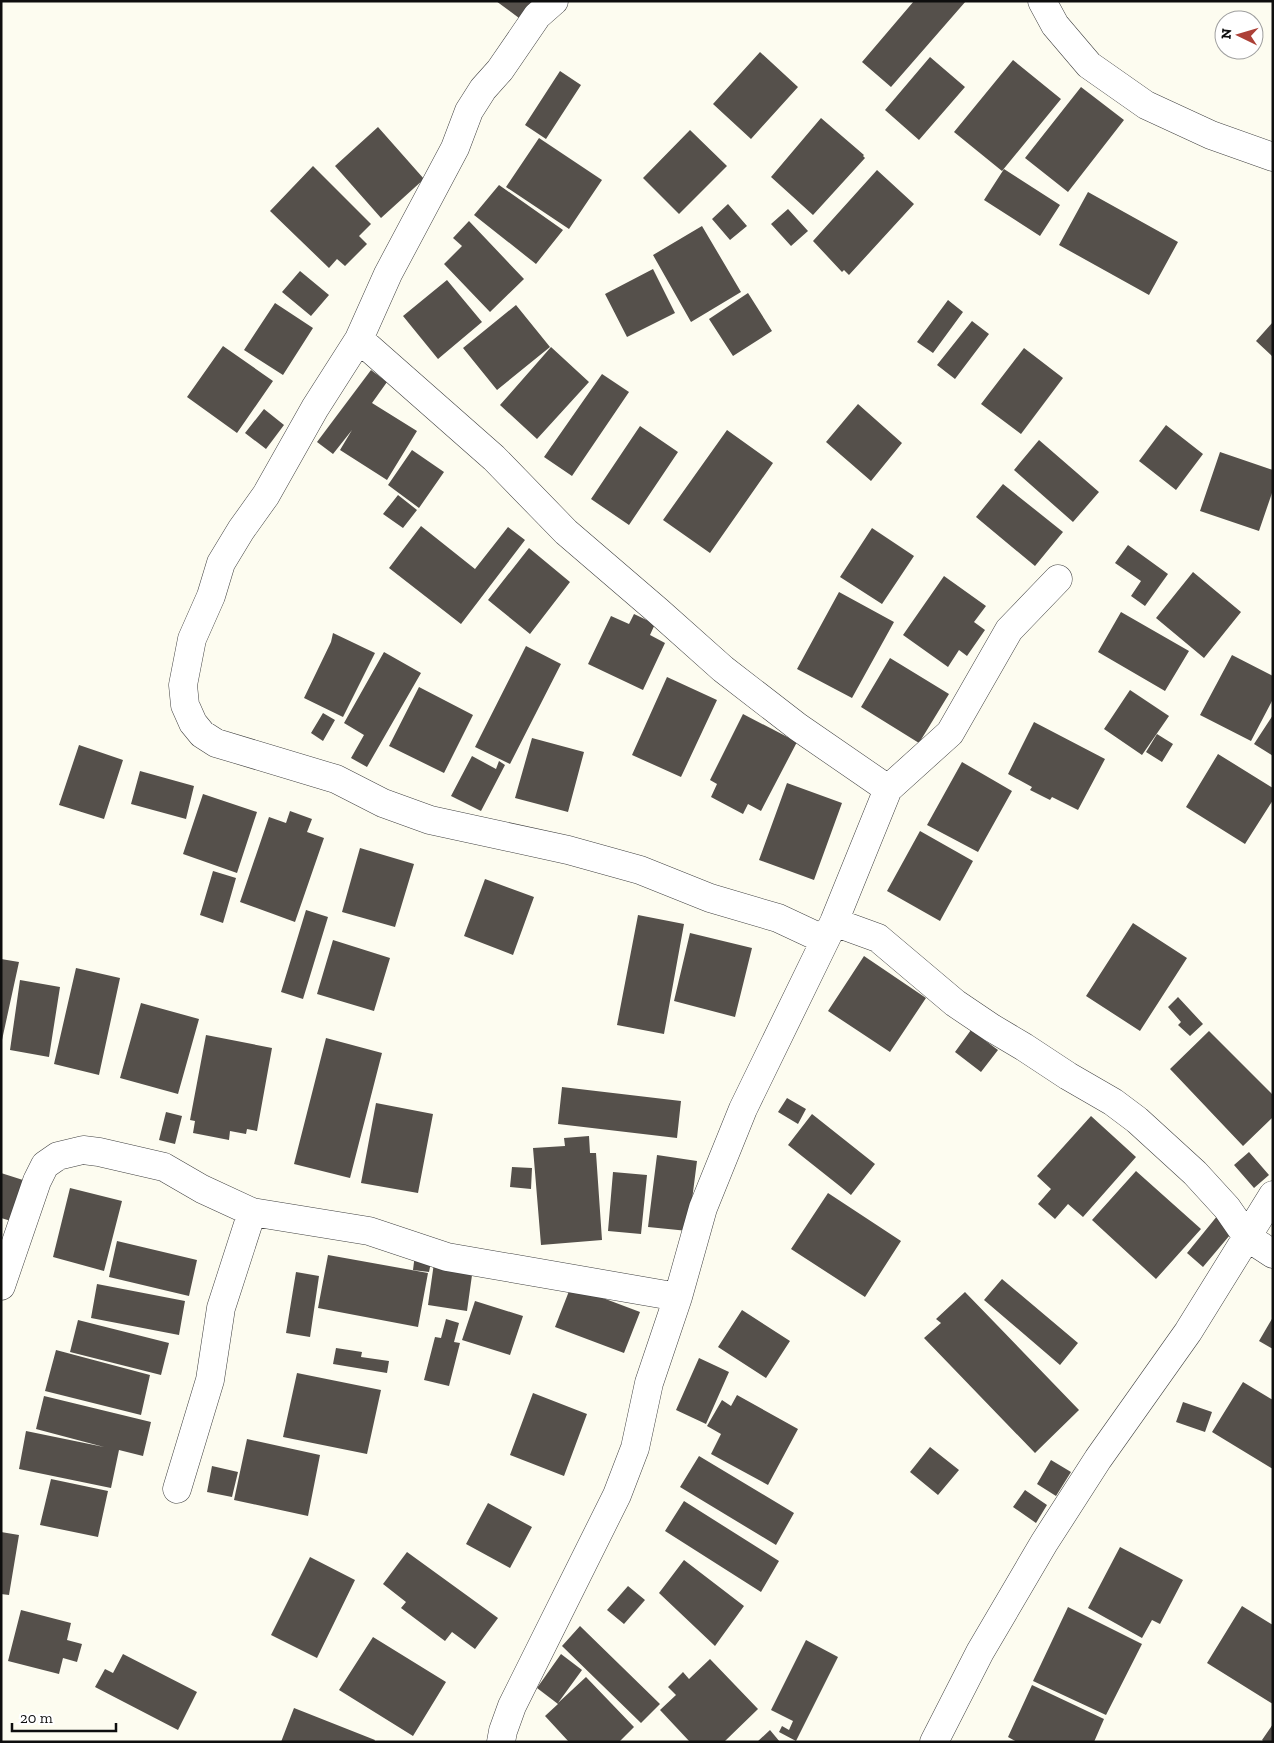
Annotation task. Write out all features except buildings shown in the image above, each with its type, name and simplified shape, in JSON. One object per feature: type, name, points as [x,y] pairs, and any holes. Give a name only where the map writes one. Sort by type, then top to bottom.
[{"type":"street","points":[[554,1],[538,16],[500,70],[483,89],[469,112],[455,148],[388,274],[358,338],[315,408],[266,495],[241,530],[221,563],[211,596],[192,639],[183,685],[185,705],[193,723],[202,734],[216,744],[336,779],[383,803],[430,820],[568,850],[640,870],[710,898],[778,918],[830,931],[878,938],[955,1003],[1068,1076],[1113,1102],[1137,1120],[1195,1173],[1227,1208],[1247,1237],[1273,1254]]},
{"type":"street","points":[[1042,1],[1055,25],[1089,65],[1146,106],[1211,135],[1273,158]]},
{"type":"street","points":[[358,338],[494,458],[566,532],[723,670],[798,727],[888,788]]},
{"type":"street","points":[[501,1742],[512,1706],[617,1494],[635,1448],[649,1383],[678,1297],[702,1208],[743,1109],[830,931],[888,788],[950,733],[1009,630],[1058,579]]},
{"type":"street","points":[[1,1286],[37,1181],[46,1166],[58,1156],[83,1150],[164,1167],[202,1189],[252,1212],[369,1232],[447,1257],[678,1297]]},
{"type":"street","points":[[934,1742],[980,1652],[1044,1543],[1098,1459],[1188,1332],[1273,1195]]},
{"type":"street","points":[[176,1489],[210,1380],[221,1308],[252,1212]]}]
